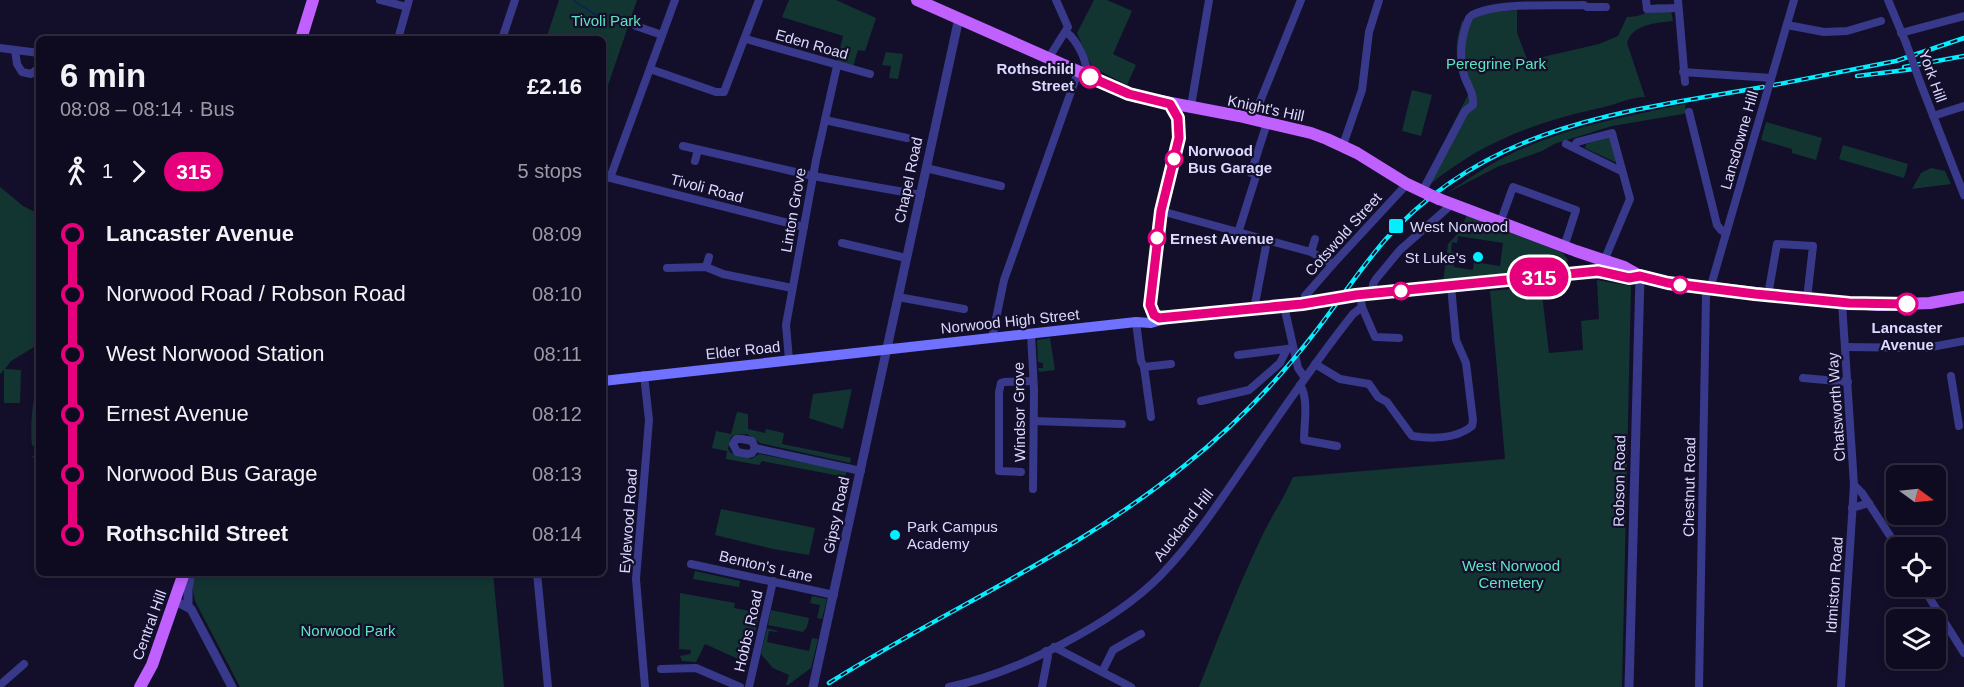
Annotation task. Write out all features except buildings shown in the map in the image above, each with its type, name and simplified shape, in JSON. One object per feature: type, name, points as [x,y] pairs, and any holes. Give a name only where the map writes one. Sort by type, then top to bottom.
[{"type":"main road","points":[[303,36],[313,0]]},
{"type":"main road","name":"Knight's Hill","points":[[917,0],[1129,94],[1311,133],[1342,145],[1407,184],[1451,205],[1630,270],[1640,276]]},
{"type":"main road","points":[[1170,104],[1180,126]]},
{"type":"main road","points":[[1136,322],[1146,317],[1150,305],[1161,211],[1180,126],[1186,114],[1193,107]]},
{"type":"main road","points":[[1570,249],[1576,267],[1572,274]]},
{"type":"main road","points":[[1150,305],[1154,315],[1165,319],[1365,299],[1451,286],[1598,271],[1629,278],[1640,276],[1668,283],[1842,303],[1907,304],[1964,297]]},
{"type":"main road","name":"Norwood High Street","points":[[887,349],[1165,319]]},
{"type":"main road","name":"Elder Road","points":[[606,381],[887,349]]},
{"type":"main road","name":"Central Hill","points":[[140,687],[152,665],[183,576]]},
{"type":"street","points":[[380,0],[408,4],[399,36]]},
{"type":"street","points":[[503,36],[516,0]]},
{"type":"street","points":[[606,177],[675,0]]},
{"type":"street","points":[[650,69],[716,92],[724,92],[759,0]]},
{"type":"street","points":[[1048,59],[1066,32],[1067,24],[1056,0]]},
{"type":"street","points":[[1193,107],[1209,0]]},
{"type":"street","points":[[1253,119],[1301,0]]},
{"type":"street","points":[[1342,145],[1362,90],[1368,39],[1379,0]]},
{"type":"street","points":[[1646,0],[1647,9],[1678,4],[1685,82]]},
{"type":"street","name":"Lansdowne Hill","points":[[1708,288],[1766,96],[1769,76],[1794,0]]},
{"type":"street","name":"York Hill","points":[[1888,0],[1964,195]]},
{"type":"street","points":[[1429,195],[1465,111],[1473,105],[1474,97],[1462,66],[1462,43],[1471,16],[1484,9],[1584,2],[1587,7],[1606,7]]},
{"type":"street","points":[[1901,33],[1964,16]]},
{"type":"street","name":"Chapel Road","points":[[887,349],[959,18]]},
{"type":"street","points":[[1787,25],[1835,32],[1847,31],[1881,21]]},
{"type":"street","points":[[636,26],[662,35]]},
{"type":"street","points":[[992,338],[1004,280],[1082,74],[1088,68],[1074,39],[1066,32]]},
{"type":"street","name":"Eden Road","points":[[746,39],[870,74]]},
{"type":"street","points":[[0,48],[36,53]]},
{"type":"street","points":[[15,50],[17,64],[22,72],[31,74],[36,70]]},
{"type":"street","name":"Linton Grove","points":[[789,360],[786,325],[792,288],[837,66]]},
{"type":"street","points":[[1683,72],[1769,76]]},
{"type":"street","points":[[1933,116],[1964,106]]},
{"type":"street","points":[[1689,112],[1717,225],[1726,233]]},
{"type":"street","points":[[825,120],[907,138]]},
{"type":"street","points":[[1238,232],[1257,173],[1251,172],[1267,123]]},
{"type":"street","points":[[1604,261],[1630,199],[1612,133],[1570,146],[1621,171]]},
{"type":"street","points":[[683,146],[813,176],[921,195]]},
{"type":"street","points":[[695,161],[698,150]]},
{"type":"street","points":[[926,168],[1001,186]]},
{"type":"street","name":"Tivoli Road","points":[[606,177],[804,227]]},
{"type":"street","name":"Cotswold Street","points":[[1302,304],[1305,296],[1333,264],[1407,184]]},
{"type":"street","points":[[1500,223],[1513,187],[1576,210],[1570,249]]},
{"type":"street","name":"Auckland Hill","points":[[952,687],[1016,666],[1105,620],[1159,577],[1209,517],[1302,381],[1365,299],[1376,279],[1400,250],[1451,205]]},
{"type":"street","points":[[1161,211],[1311,252],[1333,264]]},
{"type":"street","points":[[1311,252],[1315,239]]},
{"type":"street","points":[[1254,309],[1267,241]]},
{"type":"street","points":[[842,243],[906,258]]},
{"type":"street","points":[[1768,295],[1778,244],[1813,246],[1807,299]]},
{"type":"street","points":[[706,267],[710,257]]},
{"type":"street","points":[[666,268],[706,267],[723,274],[792,288]]},
{"type":"street","name":"Robson Road","points":[[1629,687],[1640,276]]},
{"type":"street","points":[[1315,364],[1340,379],[1369,384],[1378,397],[1388,402],[1412,436],[1460,435],[1473,423],[1466,363],[1456,340],[1451,286]]},
{"type":"street","name":"Chestnut Road","points":[[1699,687],[1708,288]]},
{"type":"street","points":[[898,297],[964,309]]},
{"type":"street","points":[[1365,299],[1376,337],[1399,338]]},
{"type":"street","name":"Chatsworth Way","points":[[1842,303],[1854,485]]},
{"type":"street","points":[[1284,306],[1290,349],[1302,381],[1304,440],[1337,446]]},
{"type":"street","points":[[1136,322],[1151,417]]},
{"type":"street","name":"Windsor Grove","points":[[1030,334],[1034,421],[1033,489]]},
{"type":"street","points":[[1845,347],[1926,348],[1964,341]]},
{"type":"street","name":"Gipsy Road","points":[[813,687],[887,349]]},
{"type":"street","points":[[1238,355],[1290,349]]},
{"type":"street","points":[[1202,401],[1249,390],[1280,363],[1290,349]]},
{"type":"street","points":[[1144,367],[1171,364]]},
{"type":"street","name":"Eylewood Road","points":[[644,375],[648,429],[636,579],[645,687]]},
{"type":"street","points":[[1951,376],[1960,406],[1959,426]]},
{"type":"street","points":[[1803,378],[1848,382]]},
{"type":"street","points":[[1021,472],[999,471],[999,392],[1001,383],[1004,382],[1033,381]]},
{"type":"street","points":[[1034,421],[1122,424]]},
{"type":"street","points":[[755,448],[861,471]]},
{"type":"street","points":[[1854,485],[1869,503],[1891,537]]},
{"type":"street","name":"Idmiston Road","points":[[1841,687],[1854,485]]},
{"type":"street","points":[[1852,508],[1869,503]]},
{"type":"street","name":"Benton's Lane","points":[[691,564],[834,595]]},
{"type":"street","points":[[188,607],[190,576]]},
{"type":"street","points":[[537,576],[548,687]]},
{"type":"street","name":"Hobbs Road","points":[[749,687],[773,581]]},
{"type":"street","points":[[1929,597],[1964,653]]},
{"type":"street","points":[[175,601],[188,607],[196,617],[232,687]]},
{"type":"street","points":[[1102,672],[1113,650],[1141,634]]},
{"type":"street","points":[[1042,687],[1050,649],[1131,687]]},
{"type":"street","points":[[0,685],[24,664]]},
{"type":"street","points":[[661,669],[696,668],[735,686]]},
{"type":"green space","name":"Tivoli Park","points":[[559,0],[637,0],[606,91],[606,36],[547,36]]},
{"type":"green space","points":[[789,0],[836,0],[876,18],[865,51],[858,50],[853,67],[837,62],[843,36],[782,17]]},
{"type":"green space","points":[[1094,0],[1107,0],[1132,11],[1113,54],[1136,65],[1127,85],[1092,67],[1077,33]]},
{"type":"green space","name":"Peregrine Park","points":[[1656,4],[1670,5],[1673,21],[1639,28],[1627,43],[1645,97],[1629,99],[1555,119],[1511,135],[1469,157],[1428,186],[1423,183],[1469,93],[1457,58],[1457,41],[1462,21],[1482,13],[1517,10],[1517,33],[1527,59],[1534,59],[1599,44],[1618,36],[1627,17],[1643,14]]},
{"type":"green space","points":[[886,52],[903,54],[898,79],[889,78],[891,66],[882,65]]},
{"type":"green space","points":[[1412,90],[1432,95],[1421,136],[1402,131]]},
{"type":"green space","points":[[1685,104],[1686,112],[1683,114],[1612,126],[1554,144],[1542,151],[1497,167],[1447,193],[1499,160],[1549,138],[1594,124]]},
{"type":"green space","points":[[1766,122],[1822,138],[1816,160],[1792,153],[1792,149],[1761,140]]},
{"type":"green space","points":[[1610,137],[1615,162],[1585,148],[1586,144]]},
{"type":"green space","points":[[1843,145],[1908,164],[1904,178],[1839,159]]},
{"type":"green space","points":[[1931,168],[1945,171],[1951,184],[1912,189],[1921,173]]},
{"type":"green space","points":[[0,187],[23,206],[36,212],[36,346],[11,361],[5,369],[21,370],[20,403],[4,403],[4,370],[0,374]]},
{"type":"green space","points":[[1467,214],[1563,253],[1568,260],[1561,271],[1443,282],[1448,244],[1461,230]],"holes":[[[1458,236],[1503,243],[1500,266],[1474,262],[1473,270],[1454,267],[1455,253],[1451,252],[1452,242],[1457,243]]]},
{"type":"green space","name":"West Norwood Cemetery","points":[[1597,280],[1631,286],[1622,687],[1199,687],[1247,569],[1293,477],[1505,459],[1490,291],[1541,286],[1549,353],[1583,350],[1581,321],[1599,319]]},
{"type":"green space","points":[[1050,338],[1055,370],[1039,372],[1038,368],[1043,368],[1043,363],[1038,362],[1037,340]]},
{"type":"green space","points":[[852,389],[843,429],[809,418],[813,394]]},
{"type":"green space","points":[[36,392],[36,448],[35,445],[32,446],[33,404]]},
{"type":"green space","points":[[737,412],[748,414],[748,429],[765,433],[766,429],[784,433],[782,444],[851,458],[850,463],[760,443],[747,434],[731,437],[728,449],[731,453],[751,459],[759,454],[847,471],[845,477],[762,461],[759,465],[726,459],[727,451],[712,448],[716,431],[731,434]]},
{"type":"green space","points":[[721,509],[815,528],[809,555],[715,535]]},
{"type":"green space","points":[[695,571],[740,581],[739,587],[693,579]]},
{"type":"green space","name":"Norwood Park","points":[[195,576],[493,576],[504,687],[240,687],[195,601],[192,587]]},
{"type":"green space","points":[[680,593],[735,603],[734,608],[760,613],[747,663],[705,644],[696,662],[682,661],[680,656],[690,654],[691,650],[679,649]]},
{"type":"green space","points":[[812,596],[827,599],[822,619],[817,618],[820,605],[810,603]]},
{"type":"green space","points":[[771,610],[809,618],[807,627],[803,632],[768,625]]},
{"type":"green space","points":[[767,628],[777,632],[769,631],[767,642],[809,651],[812,638],[818,639],[811,668],[788,685],[786,685],[789,675],[773,668],[761,654]]},
{"type":"waterway","points":[[574,1],[604,20]]},
{"type":"railway","points":[[1774,85],[1896,61],[1964,38]]},
{"type":"railway","points":[[1904,67],[1964,56]]},
{"type":"railway","points":[[1857,76],[1914,69]]},
{"type":"railway","points":[[829,683],[1055,554],[1143,498],[1184,466],[1237,419],[1286,368],[1385,240],[1425,201],[1468,171],[1512,148],[1559,130],[1608,116],[1763,87]]},
{"type":"bus line","name":"315","points":[[1090,77],[1146,100],[1170,104],[1178,118],[1179,138],[1161,211],[1150,305],[1154,315],[1159,318],[1302,304],[1356,295],[1598,271],[1629,278],[1640,276],[1668,283],[1755,294],[1849,303],[1907,304]]},
{"type":"place","name":"Rothschild Street","points":[[1090,77]]},
{"type":"place","name":"Norwood Bus Garage","points":[[1174,159]]},
{"type":"place","name":"West Norwood","points":[[1396,226]]},
{"type":"place","name":"Ernest Avenue","points":[[1157,238]]},
{"type":"place","name":"St Luke's","points":[[1478,257]]},
{"type":"place","name":"Lancaster Avenue","points":[[1907,304]]},
{"type":"place","name":"Park Campus Academy","points":[[895,535]]}]
